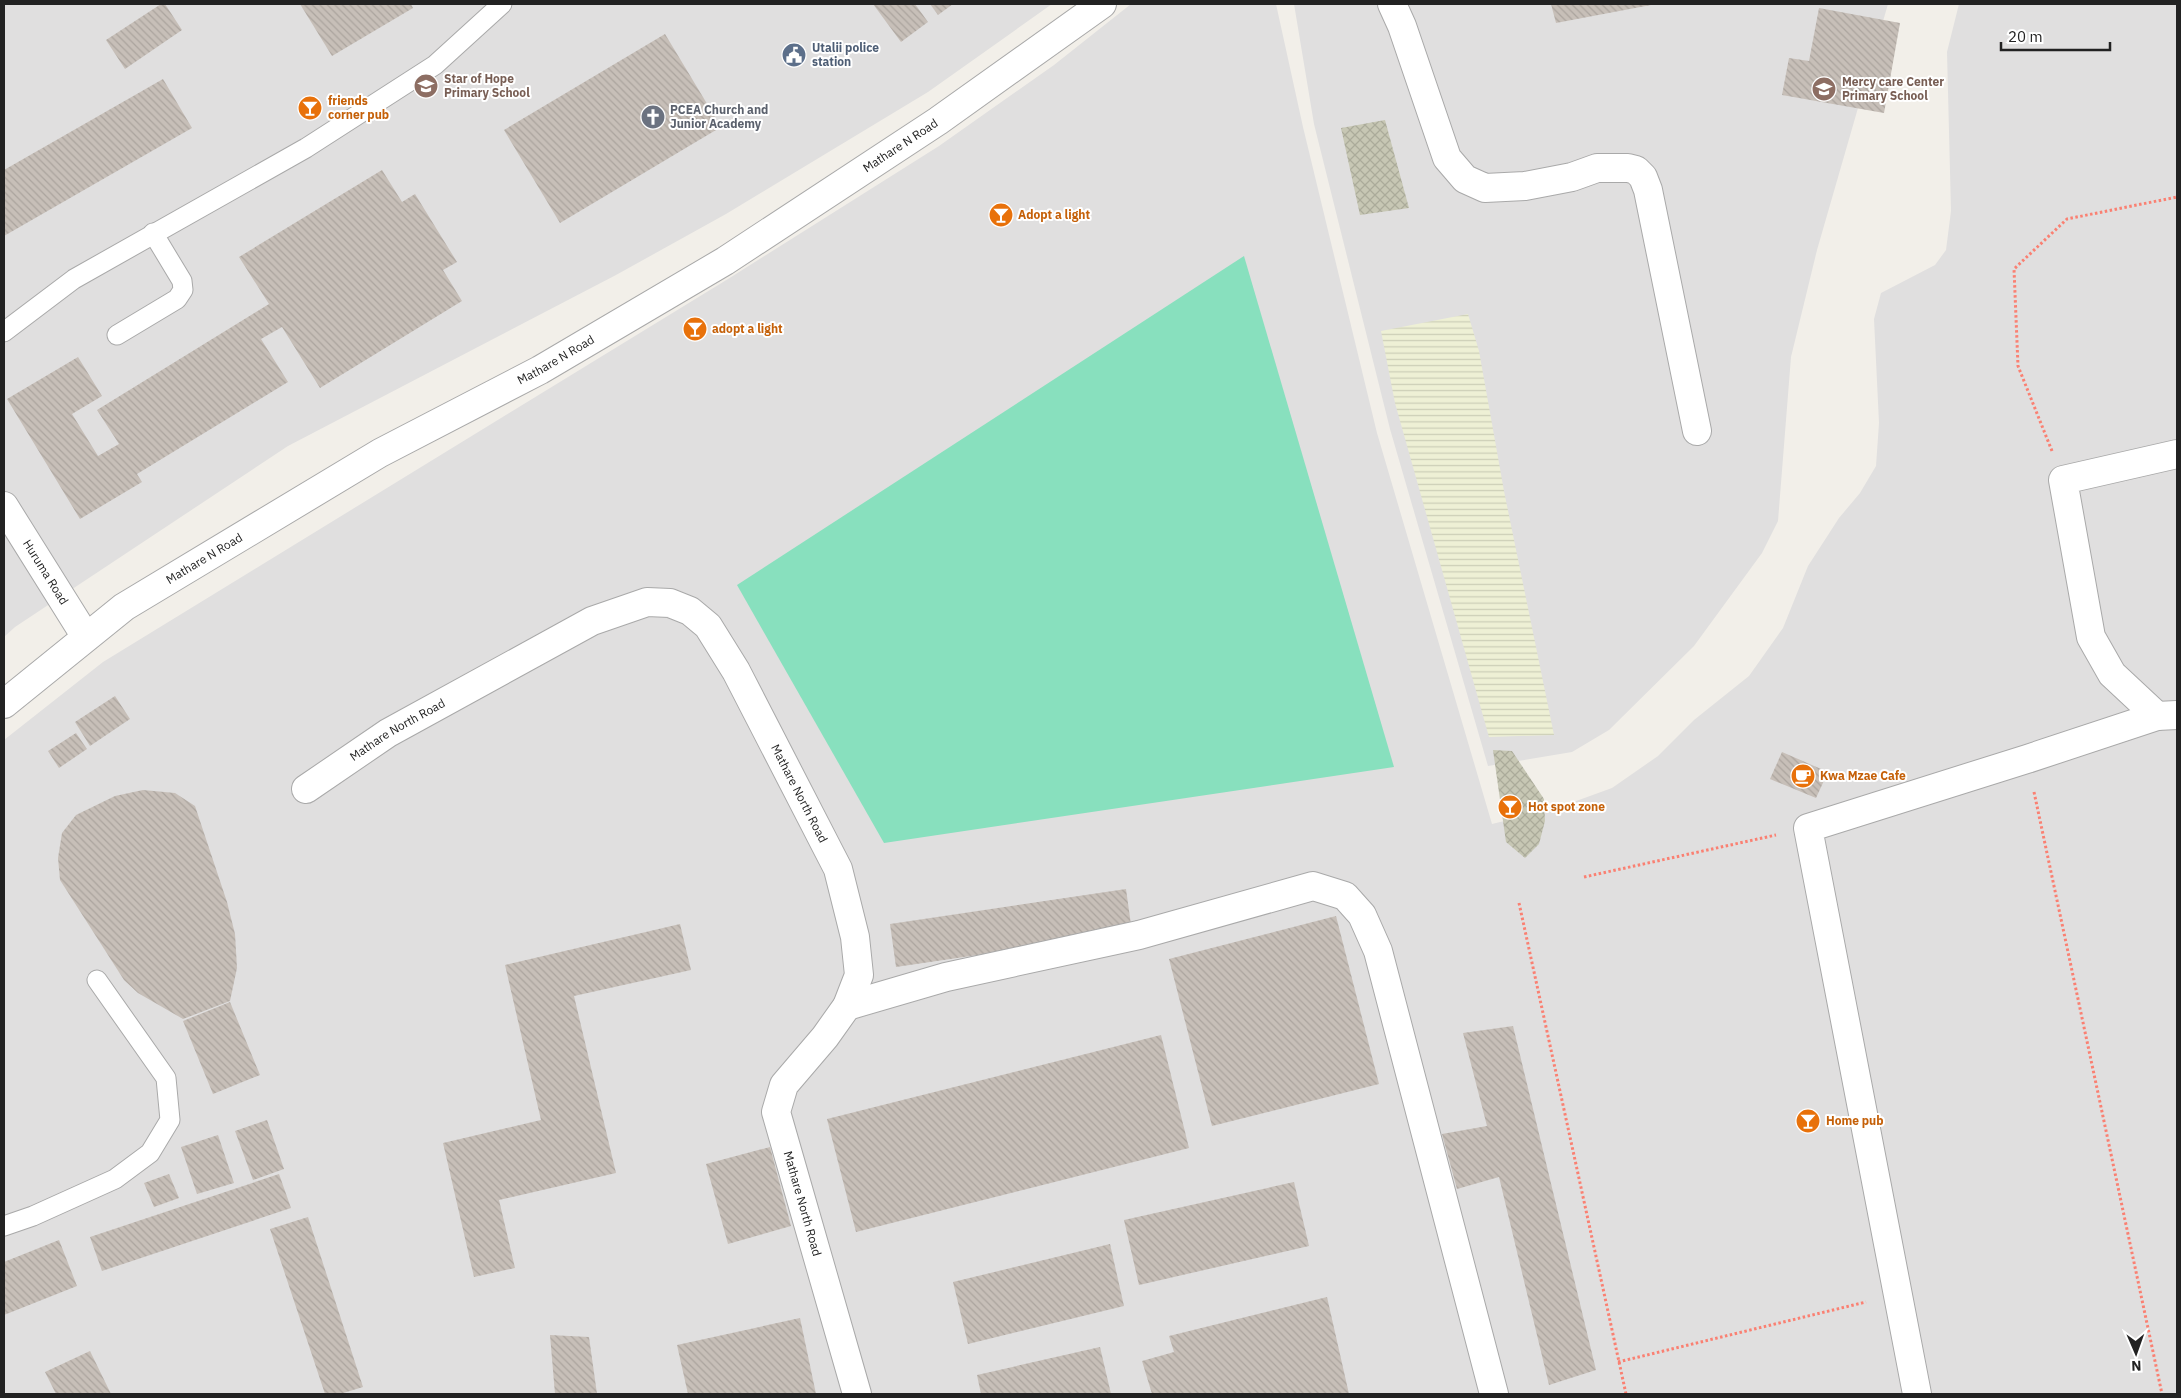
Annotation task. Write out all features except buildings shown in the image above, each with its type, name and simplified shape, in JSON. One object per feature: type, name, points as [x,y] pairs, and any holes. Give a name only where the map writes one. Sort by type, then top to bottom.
[{"type":"street","name":"Mathare N Road","points":[[4,704],[124,607],[380,453],[540,370],[725,261],[938,121],[1102,4]]},
{"type":"street","points":[[1392,4],[1402,26],[1447,158],[1466,179],[1485,188],[1525,186],[1572,177],[1597,168],[1628,168],[1636,170],[1643,177],[1648,190],[1697,431]]},
{"type":"street","points":[[2167,715],[2112,674],[2090,637],[2063,480],[2177,454]]},
{"type":"street","name":"Huruma Road","points":[[4,506],[86,637]]},
{"type":"street","name":"Mathare North Road","points":[[306,789],[388,733],[592,621],[647,602],[670,603],[690,611],[708,626],[736,671],[838,869],[854,937],[859,975],[847,1006],[825,1037],[784,1085],[776,1112],[858,1394]]},
{"type":"street","points":[[1917,1394],[1808,828],[2167,715]]},
{"type":"street","points":[[847,1006],[946,978],[1138,935],[1313,886],[1345,896],[1362,915],[1378,951],[1494,1394]]},
{"type":"lane","points":[[4,332],[74,279],[306,148],[434,66],[502,4]]},
{"type":"lane","points":[[116,335],[177,299],[183,290],[182,281],[153,234]]},
{"type":"lane","points":[[4,1226],[33,1216],[115,1179],[150,1153],[170,1120],[166,1078],[97,980]]},
{"type":"path","points":[[2063,480],[2018,366],[2014,268],[2068,219],[2177,197]]},
{"type":"path","points":[[2027,759],[2162,1394]]},
{"type":"path","points":[[1584,877],[1808,828]]},
{"type":"path","points":[[1519,903],[1626,1394]]},
{"type":"path","points":[[1618,1362],[1898,1295]]},
{"type":"shaded area","points":[[4,4],[1052,4],[928,92],[726,214],[616,275],[288,446],[15,627],[4,637]]},
{"type":"shaded area","points":[[1131,4],[1276,4],[1303,127],[1377,433],[1492,824],[1557,808],[1612,788],[1658,756],[1694,720],[1749,676],[1783,628],[1808,566],[1839,518],[1860,493],[1876,466],[1879,423],[1874,319],[1881,293],[1935,265],[1946,250],[1951,211],[1947,52],[1959,4],[2177,4],[2177,1394],[4,1394],[4,740],[103,662],[728,279],[939,146],[1054,65]]},
{"type":"shaded area","points":[[1294,4],[1888,4],[1817,250],[1791,357],[1778,521],[1762,553],[1694,646],[1609,730],[1572,752],[1488,766],[1390,429],[1314,124]]},
{"type":"shaded area","points":[[1385,120],[1409,208],[1360,215],[1341,128]]},
{"type":"shaded area","points":[[1468,314],[1479,351],[1504,491],[1554,735],[1489,737],[1395,403],[1381,331]]},
{"type":"shaded area","points":[[1493,750],[1512,751],[1544,799],[1545,821],[1539,844],[1525,858],[1506,842]]},
{"type":"green space","points":[[1244,256],[1394,767],[884,843],[737,585]]},
{"type":"place","name":"Utalii police station","points":[[794,55]]},
{"type":"place","name":"Star of Hope Primary School","points":[[426,86]]},
{"type":"place","name":"Mercy care Center Primary School","points":[[1824,89]]},
{"type":"place","name":"friends corner pub","points":[[310,108]]},
{"type":"place","name":"PCEA Church and Junior Academy","points":[[653,117]]},
{"type":"place","name":"Adopt a light","points":[[1001,215]]},
{"type":"place","name":"adopt a light","points":[[695,329]]},
{"type":"place","name":"Kwa Mzae Cafe","points":[[1803,776]]},
{"type":"place","name":"Hot spot zone","points":[[1510,807]]},
{"type":"place","name":"Home pub","points":[[1808,1121]]}]
